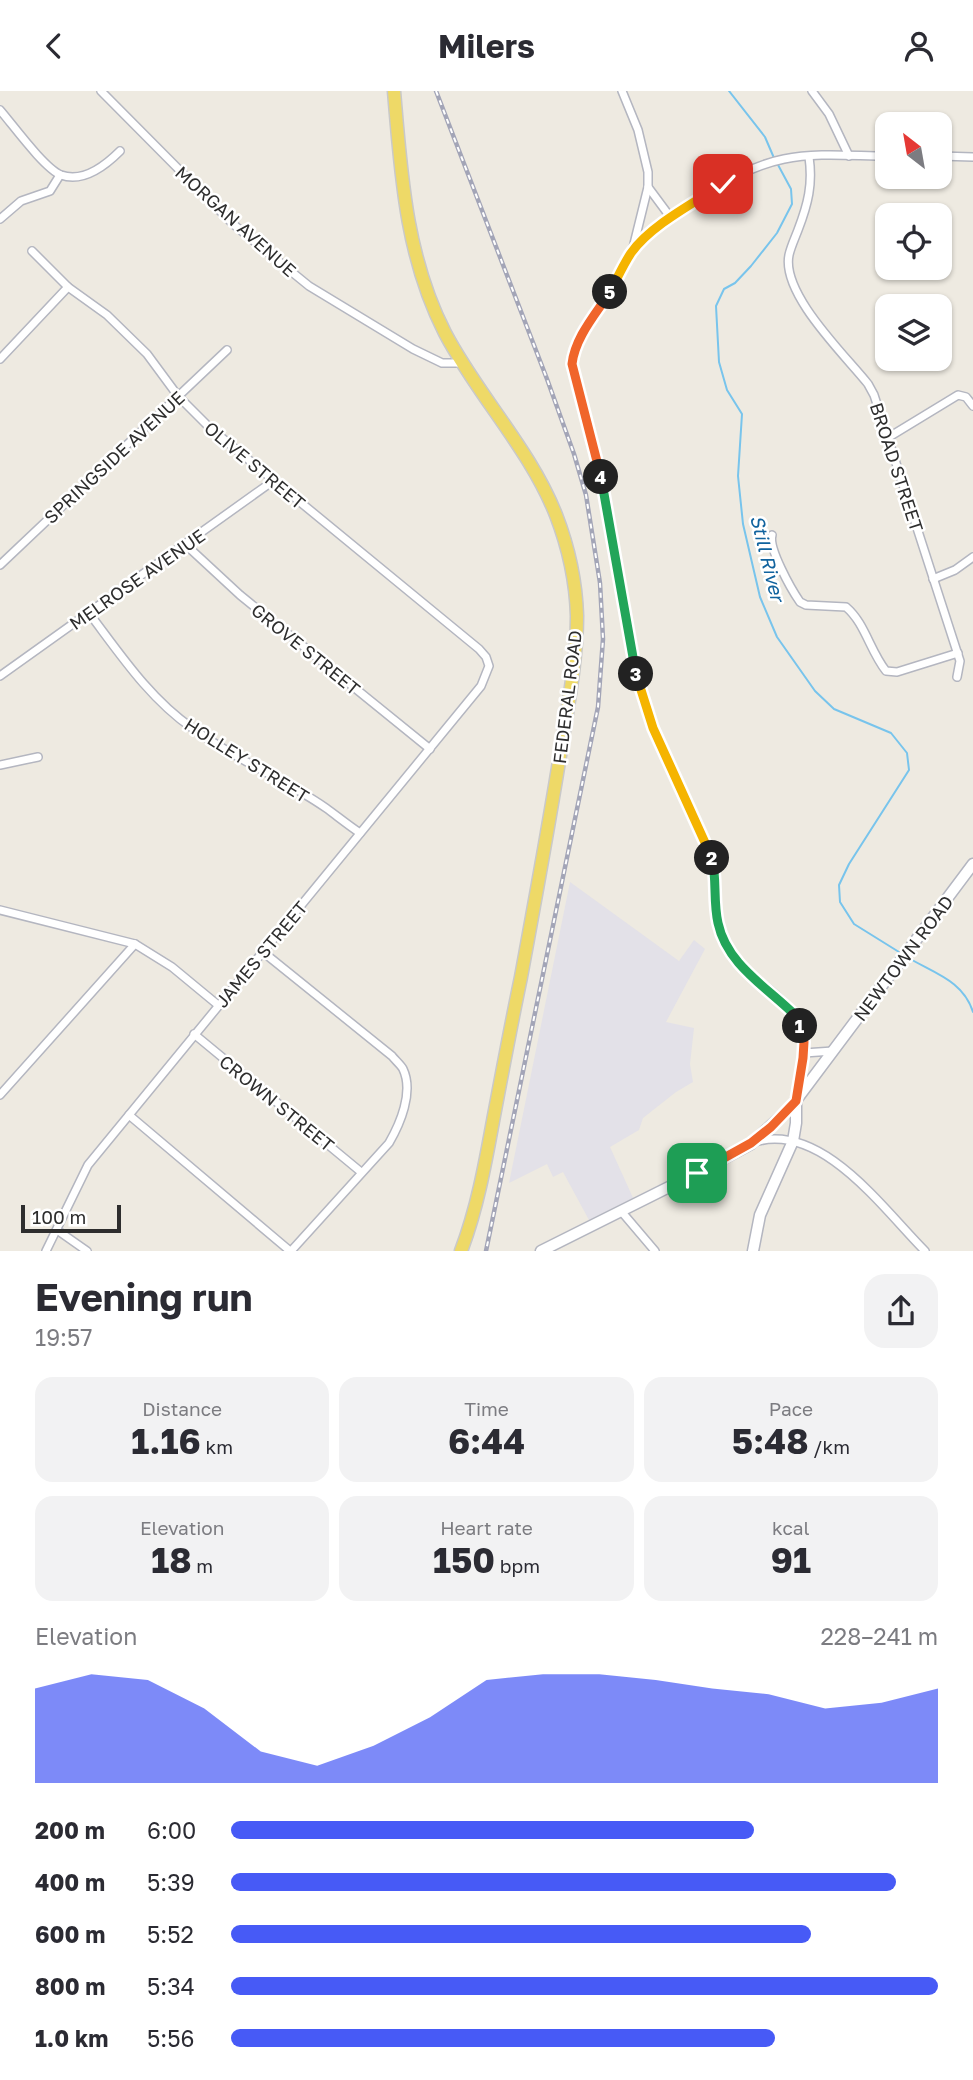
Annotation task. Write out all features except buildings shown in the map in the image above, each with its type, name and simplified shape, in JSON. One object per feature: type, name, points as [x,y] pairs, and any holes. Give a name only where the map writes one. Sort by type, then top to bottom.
[{"type":"main road","name":"FEDERAL ROAD","points":[[394,91],[403,194],[412,243],[431,302],[462,363],[525,457],[556,515],[574,582],[577,616],[567,706],[529,937],[487,1153],[471,1223],[461,1251]]},
{"type":"main road","name":"NEWTOWN ROAD","points":[[541,1250],[751,1143],[771,1127],[796,1101],[973,865]]},
{"type":"main road","points":[[753,1251],[760,1215],[793,1141],[796,1101]]},
{"type":"street","name":"MORGAN AVENUE","points":[[101,91],[233,223],[309,286],[413,349],[442,363],[462,363]]},
{"type":"street","points":[[622,91],[638,130],[648,172],[648,187],[632,252],[611,292],[581,337],[573,352],[572,364],[599,470],[636,672],[653,728],[711,854],[721,934],[738,963],[796,1016],[802,1028],[804,1053],[796,1101]]},
{"type":"street","points":[[812,91],[829,114],[849,156]]},
{"type":"street","points":[[0,110],[45,162],[60,175],[75,177],[88,174],[120,151]]},
{"type":"street","points":[[632,252],[671,218],[723,184],[755,168],[795,157],[875,156]]},
{"type":"street","points":[[952,156],[973,157]]},
{"type":"street","name":"BROAD STREET","points":[[809,157],[811,191],[789,256],[790,278],[800,302],[869,384],[889,437],[958,653],[960,666],[957,677]]},
{"type":"street","points":[[0,219],[21,201],[50,191],[60,175]]},
{"type":"street","points":[[648,187],[671,218]]},
{"type":"street","name":"OLIVE STREET","points":[[32,251],[68,287],[107,316],[147,354],[178,396],[210,428],[479,649],[489,666]]},
{"type":"street","points":[[0,359],[68,287]]},
{"type":"street","name":"SPRINGSIDE AVENUE","points":[[0,565],[227,350]]},
{"type":"street","points":[[889,437],[958,395],[966,397],[973,406]]},
{"type":"street","name":"MELROSE AVENUE","points":[[0,676],[273,481]]},
{"type":"street","points":[[772,535],[770,542],[773,553],[800,602],[846,607],[857,619],[876,658],[886,671],[897,672],[958,653]]},
{"type":"street","name":"GROVE STREET","points":[[186,545],[240,595],[430,749]]},
{"type":"street","points":[[933,579],[955,570],[973,557]]},
{"type":"street","name":"HOLLEY STREET","points":[[89,613],[135,675],[162,704],[227,752],[324,806],[360,834]]},
{"type":"street","name":"JAMES STREET","points":[[46,1251],[88,1165],[481,686],[489,666]]},
{"type":"street","points":[[0,765],[38,757]]},
{"type":"street","points":[[0,910],[135,944],[172,967],[218,1005]]},
{"type":"street","points":[[0,1095],[135,944]]},
{"type":"street","points":[[129,1115],[293,1250],[389,1143],[399,1125],[406,1084],[403,1069],[392,1056],[263,952]]},
{"type":"street","name":"CROWN STREET","points":[[194,1034],[361,1172]]},
{"type":"street","points":[[804,1053],[833,1051]]},
{"type":"street","points":[[751,1143],[770,1138],[793,1141],[841,1166],[925,1251]]},
{"type":"street","points":[[621,1211],[656,1251]]},
{"type":"street","points":[[57,1230],[87,1251]]},
{"type":"shaded area","points":[[570,882],[679,961],[694,940],[705,949],[666,1022],[694,1028],[690,1064],[693,1082],[643,1118],[639,1130],[610,1147],[634,1200],[589,1220],[563,1172],[553,1177],[547,1164],[509,1183]]},
{"type":"waterway","name":"Still River","points":[[729,91],[765,137],[774,158]]},
{"type":"waterway","name":"Still River","points":[[777,163],[791,189],[792,204],[777,233],[735,283],[724,289],[716,306],[719,362],[727,390],[742,414],[738,476],[743,524],[760,597],[777,637],[815,691],[834,709],[891,733],[907,753],[909,770],[849,864],[839,885],[840,902],[854,924],[899,952]]},
{"type":"waterway","name":"Still River","points":[[907,957],[955,985],[973,1012]]},
{"type":"railway","points":[[436,91],[574,454],[586,495],[600,583],[603,639],[598,707],[486,1251]]},
{"type":"route","points":[[697,1173],[751,1143],[796,1101],[803,1058],[802,1028],[796,1016],[738,963],[721,934],[711,854],[653,728],[642,696],[597,460],[572,364],[573,352],[581,337],[611,292],[632,252],[662,224],[723,184]]}]
